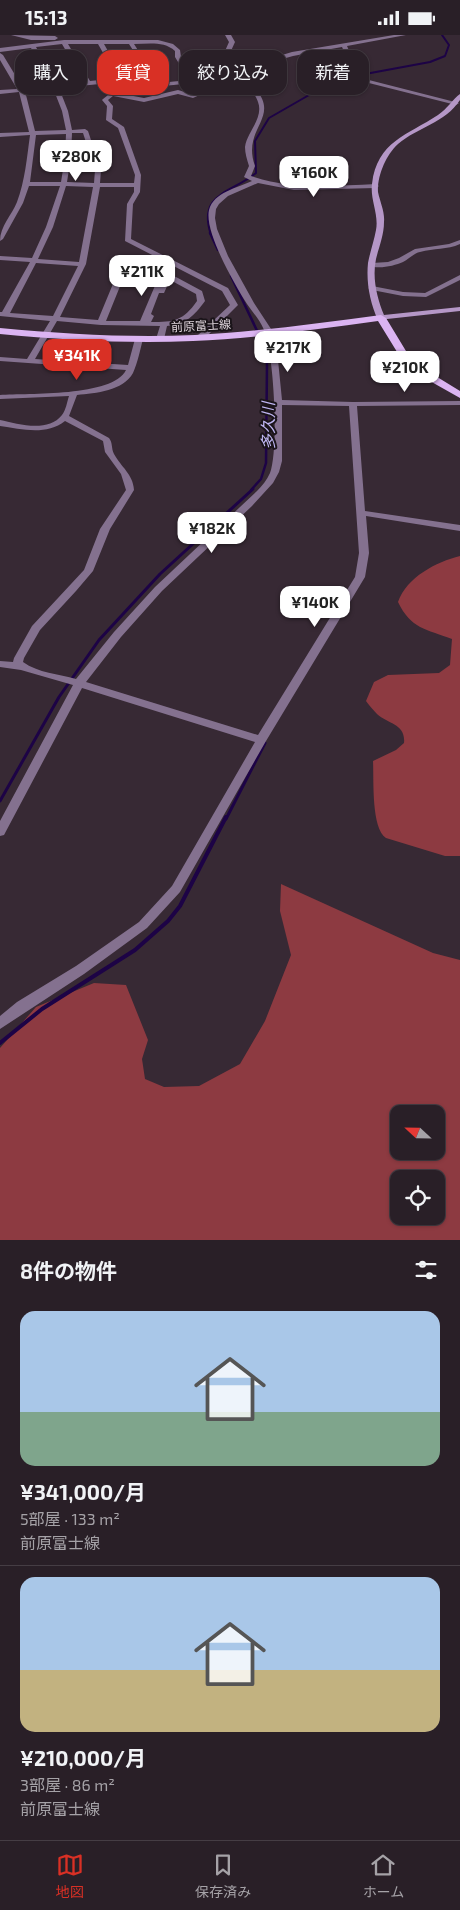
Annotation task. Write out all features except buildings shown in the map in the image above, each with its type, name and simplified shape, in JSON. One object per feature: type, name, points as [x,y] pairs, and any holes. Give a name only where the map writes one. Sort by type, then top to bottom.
[{"type":"main road","name":"前原富士線","points":[[0,331],[139,339],[200,338],[381,319]]},
{"type":"main road","points":[[381,319],[405,358],[425,374],[460,395]]},
{"type":"street","points":[[14,35],[82,42],[131,43],[152,41],[171,45],[178,51],[179,59]]},
{"type":"street","points":[[82,42],[87,35]]},
{"type":"street","points":[[228,35],[232,42],[228,50]]},
{"type":"street","points":[[287,55],[403,35]]},
{"type":"street","points":[[0,50],[32,46],[62,39]]},
{"type":"street","points":[[62,39],[88,83],[97,82]]},
{"type":"street","points":[[100,42],[104,50]]},
{"type":"street","points":[[131,43],[136,50]]},
{"type":"street","points":[[344,45],[359,79],[458,99]]},
{"type":"street","points":[[32,46],[34,50]]},
{"type":"street","points":[[0,55],[15,79]]},
{"type":"street","points":[[0,92],[15,90]]},
{"type":"street","points":[[179,92],[144,101],[112,94],[105,100],[110,106],[109,120],[121,127],[138,175],[137,192],[130,204],[127,240],[225,290],[234,305],[200,338]]},
{"type":"street","points":[[0,239],[20,203],[26,184],[34,134],[23,95]]},
{"type":"street","points":[[58,95],[69,132],[65,185],[36,260],[3,314],[101,323],[143,323],[161,280],[136,268],[124,267],[101,323]]},
{"type":"street","points":[[252,179],[252,166],[248,155],[249,143],[262,118],[258,95]]},
{"type":"street","points":[[458,99],[442,117],[395,143],[386,155],[376,186],[381,220],[372,265],[372,289],[381,319],[460,309]]},
{"type":"street","points":[[0,135],[86,131],[98,170],[82,264],[55,319],[29,362]]},
{"type":"street","points":[[252,179],[274,186],[290,187],[376,186]]},
{"type":"street","points":[[0,832],[78,683],[112,639],[141,607],[266,487],[275,474],[278,461],[276,371],[269,331],[247,302],[217,239],[211,217],[214,207],[221,199],[252,179]]},
{"type":"street","points":[[26,184],[137,185]]},
{"type":"street","points":[[372,265],[388,264],[402,260],[417,250],[460,242]]},
{"type":"street","points":[[0,258],[82,264]]},
{"type":"street","points":[[372,289],[403,295],[426,295],[460,277]]},
{"type":"street","points":[[173,279],[199,293],[201,301],[192,314],[178,323],[164,324],[146,324],[166,281],[173,279]]},
{"type":"street","points":[[230,297],[247,302]]},
{"type":"street","points":[[160,339],[164,324]]},
{"type":"street","points":[[0,397],[74,393],[113,386],[123,381],[131,368],[139,339]]},
{"type":"street","points":[[0,359],[131,368]]},
{"type":"street","points":[[0,423],[37,428],[52,425],[66,417],[74,393]]},
{"type":"street","points":[[277,402],[353,404],[460,403]]},
{"type":"street","points":[[0,1023],[22,1006],[80,970],[143,925],[176,889],[261,740],[360,577],[364,553],[353,404]]},
{"type":"street","points":[[21,667],[18,663],[18,658],[36,628],[88,571],[105,529],[130,490],[127,476],[109,451],[105,438],[80,427],[66,417]]},
{"type":"street","points":[[361,513],[460,528]]},
{"type":"street","points":[[0,664],[21,667],[78,683],[261,740]]},
{"type":"shaded area","points":[[460,556],[460,856],[445,856],[386,838],[381,833],[374,803],[373,761],[396,750],[404,743],[404,737],[399,728],[377,714],[366,701],[374,682],[388,675],[439,673],[450,665],[452,639],[414,623],[408,618],[398,602],[408,585],[423,572],[441,562]]},
{"type":"shaded area","points":[[281,884],[433,953],[460,960],[460,1240],[0,1240],[0,1048],[36,1007],[94,983],[126,985],[148,1040],[142,1059],[145,1079],[164,1087],[199,1086],[240,1064],[265,1021],[291,955],[280,911]]},
{"type":"waterway","name":"多久川","points":[[211,235],[208,221],[209,210],[219,196],[256,173],[255,141],[269,118],[330,83],[349,77],[430,62],[445,56],[449,45],[442,35]]},
{"type":"waterway","name":"多久川","points":[[210,233],[218,250]]},
{"type":"waterway","name":"多久川","points":[[231,276],[261,339],[267,363],[266,463],[261,479],[251,490]]},
{"type":"waterway","name":"多久川","points":[[0,801],[59,697],[99,640],[160,574],[253,489]]},
{"type":"waterway","points":[[226,819],[265,743]]},
{"type":"waterway","points":[[0,1043],[42,1009],[135,950],[168,921],[180,906],[226,817]]}]
